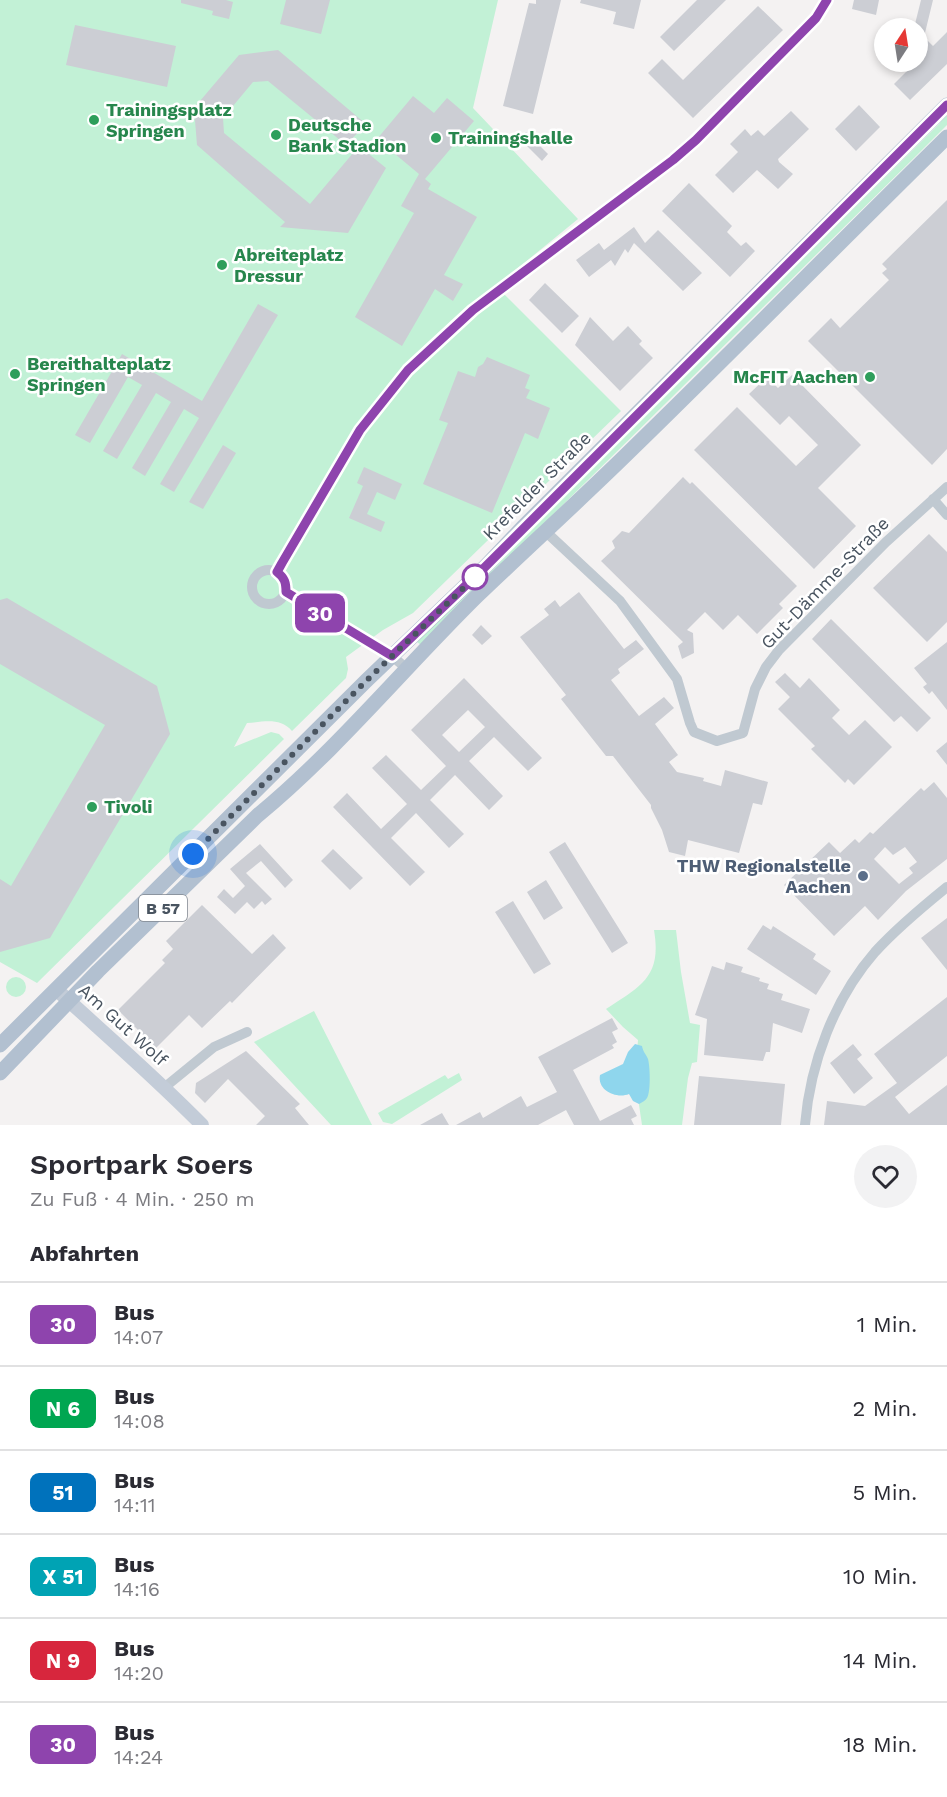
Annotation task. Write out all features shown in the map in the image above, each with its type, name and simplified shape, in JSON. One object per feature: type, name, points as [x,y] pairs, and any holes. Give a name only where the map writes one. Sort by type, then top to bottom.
[{"type":"main road","name":"Krefelder Straße","points":[[0,1046],[392,656],[485,567],[947,105]]},
{"type":"main road","name":"Krefelder Straße","points":[[0,1073],[241,832],[380,700],[406,668],[655,427],[947,137]]},
{"type":"street","points":[[277,572],[360,430],[408,370],[473,310],[673,160],[696,140],[816,18],[826,0]]},
{"type":"street","name":"Gut-Dämme-Straße","points":[[546,531],[620,601],[677,679],[694,732],[717,741],[743,733],[754,689],[766,667],[787,641],[886,542],[947,487]]},
{"type":"street","points":[[933,499],[947,515]]},
{"type":"street","points":[[268,570],[277,572],[283,577],[286,592],[282,599],[274,604],[258,601],[253,594],[254,578],[259,573],[268,570]]},
{"type":"street","points":[[286,592],[392,656],[406,668]]},
{"type":"street","points":[[805,1125],[817,1060],[842,1001],[874,954],[909,918],[947,887]]},
{"type":"street","name":"Am Gut Wolf","points":[[57,990],[165,1087],[202,1125]]},
{"type":"street","name":"Am Gut Wolf","points":[[165,1087],[214,1047],[248,1032]]},
{"type":"green space","points":[[0,0],[498,0],[473,108],[578,219],[496,286],[621,411],[413,613],[383,630],[346,657],[348,669],[346,678],[292,731],[277,722],[247,723],[234,747],[271,732],[279,734],[284,739],[37,983],[0,962]]},
{"type":"green space","points":[[947,113],[947,125],[915,157],[421,645],[417,642],[939,124]]},
{"type":"green space","points":[[654,930],[676,930],[690,1023],[700,1025],[697,1062],[692,1063],[688,1078],[682,1125],[642,1125],[635,1078],[638,1040],[606,1009],[639,986],[652,970],[656,946]]},
{"type":"green space","points":[[16,977],[23,980],[26,987],[23,994],[16,997],[9,994],[6,987],[9,980]]},
{"type":"green space","points":[[314,1011],[372,1125],[331,1125],[254,1042]]},
{"type":"green space","points":[[459,1073],[462,1080],[392,1124],[383,1122],[378,1113],[445,1075],[448,1079]]},
{"type":"water","points":[[635,1044],[642,1046],[649,1067],[648,1095],[639,1104],[633,1101],[629,1094],[619,1095],[609,1092],[600,1081],[600,1075],[623,1064],[628,1052]]},
{"type":"building","points":[[181,0],[233,2],[229,19],[212,15],[213,11],[181,3]]},
{"type":"building","points":[[286,0],[330,0],[321,34],[280,24]]},
{"type":"building","points":[[536,0],[561,0],[533,114],[503,106],[529,3],[536,4]]},
{"type":"building","points":[[581,0],[641,0],[634,29],[613,24],[616,12],[580,3]]},
{"type":"building","points":[[697,0],[726,0],[674,51],[660,37]]},
{"type":"building","points":[[854,0],[879,0],[876,15],[852,9]]},
{"type":"building","points":[[921,0],[933,0],[928,21],[928,18],[916,18]]},
{"type":"building","points":[[758,6],[783,30],[693,118],[648,73],[662,59],[683,80]]},
{"type":"building","points":[[75,25],[176,46],[167,87],[66,65]]},
{"type":"building","points":[[947,32],[947,64],[910,100],[894,84],[906,72],[928,72],[928,41],[933,46]]},
{"type":"building","name":"Deutsche Bank Stadion","points":[[278,50],[366,124],[346,145],[268,81],[253,82],[223,118],[224,133],[310,204],[359,146],[386,168],[348,233],[280,227],[285,222],[197,145],[194,108],[239,55]]},
{"type":"building","points":[[413,96],[434,113],[447,98],[474,121],[425,179],[431,184],[428,189],[477,217],[444,275],[463,284],[453,301],[435,289],[402,346],[355,317],[414,213],[401,206],[419,174],[377,139]]},
{"type":"building","points":[[859,105],[880,127],[856,151],[835,129]]},
{"type":"building","points":[[791,111],[809,129],[778,159],[793,174],[778,189],[757,170],[733,193],[715,175],[738,152],[730,144],[745,129],[751,136],[758,130],[764,136]]},
{"type":"building","points":[[526,132],[548,154],[542,161],[520,139]]},
{"type":"building","points":[[689,183],[732,226],[727,232],[741,246],[746,242],[755,251],[730,277],[662,211]]},
{"type":"building","points":[[947,200],[947,449],[932,465],[808,341],[831,318],[840,328],[889,280],[882,273],[887,269],[882,264]]},
{"type":"building","points":[[634,227],[645,243],[658,230],[702,273],[683,291],[634,243],[628,253],[625,249],[615,266],[611,260],[589,277],[576,260],[599,243],[604,250]]},
{"type":"building","points":[[545,283],[579,316],[562,333],[529,300]]},
{"type":"building","points":[[258,304],[278,315],[174,492],[160,484],[199,418],[184,409],[145,476],[132,468],[171,402],[156,393],[117,459],[103,451],[142,385],[128,377],[90,443],[75,435],[122,354],[202,401]]},
{"type":"building","points":[[590,317],[613,341],[628,326],[642,341],[639,344],[653,358],[620,391],[575,345]]},
{"type":"building","points":[[487,357],[530,375],[525,388],[530,390],[526,398],[550,408],[538,439],[525,433],[492,513],[423,484],[448,423],[439,420],[458,371],[475,377],[478,367]]},
{"type":"building","points":[[792,375],[861,445],[818,488],[856,526],[814,569],[694,450],[737,407],[796,466],[818,445],[789,416],[780,425],[749,394],[767,377],[778,388]]},
{"type":"building","points":[[223,445],[236,453],[203,509],[189,502]]},
{"type":"building","points":[[364,467],[402,484],[395,500],[377,492],[367,514],[385,522],[381,532],[349,518],[363,486],[357,483]]},
{"type":"building","points":[[683,477],[690,484],[692,482],[797,586],[779,604],[783,608],[757,634],[738,615],[723,630],[705,612],[687,630],[693,633],[694,653],[682,659],[678,646],[683,642],[601,561],[615,548],[612,541],[622,531],[629,533]]},
{"type":"building","points":[[929,534],[947,552],[947,622],[927,642],[873,588]]},
{"type":"building","points":[[579,592],[624,649],[636,640],[644,649],[618,669],[620,673],[611,680],[639,716],[664,697],[674,708],[655,724],[678,755],[669,762],[677,772],[704,778],[703,781],[721,786],[725,770],[768,782],[762,805],[753,803],[739,853],[688,840],[685,856],[669,852],[651,805],[613,756],[606,756],[561,699],[566,695],[520,637],[549,615],[544,609],[555,600],[560,607]]},
{"type":"building","name":"Tivoli","points":[[7,598],[157,686],[170,734],[50,938],[0,952],[0,879],[11,886],[105,725],[0,664],[0,600]]},
{"type":"building","points":[[831,619],[931,718],[917,732],[901,716],[894,722],[812,639]]},
{"type":"building","points":[[481,625],[492,636],[482,645],[472,635]]},
{"type":"building","points":[[947,642],[947,710],[932,691],[929,694],[923,687],[927,684],[914,668]]},
{"type":"building","points":[[785,673],[800,688],[809,678],[840,710],[832,718],[849,735],[865,720],[892,747],[854,785],[848,779],[845,783],[811,749],[815,746],[778,709],[790,697],[775,682]]},
{"type":"building","points":[[464,678],[542,758],[528,771],[494,737],[469,761],[503,796],[489,810],[455,775],[430,800],[464,834],[449,848],[416,813],[391,838],[425,872],[410,886],[333,807],[347,793],[381,829],[407,804],[372,768],[386,755],[421,790],[446,766],[411,730]],"holes":[[[468,710],[485,727],[459,752],[442,735]]]},
{"type":"building","points":[[947,742],[947,765],[936,751]]},
{"type":"building","points":[[934,782],[947,798],[947,859],[906,891],[878,920],[865,906],[834,936],[784,885],[829,842],[840,853],[855,839],[859,843],[870,832],[873,834],[921,788],[924,791]],"holes":[[[885,847],[893,855],[905,847],[917,862],[909,868],[913,873],[899,884],[874,859]]]},
{"type":"building","points":[[565,842],[628,943],[612,953],[549,852]]},
{"type":"building","points":[[260,844],[293,880],[285,888],[261,861],[246,873],[272,899],[265,905],[262,901],[254,909],[247,902],[235,914],[217,897],[224,889],[233,898],[245,886],[230,869]]},
{"type":"building","points":[[333,849],[363,878],[350,890],[321,861]]},
{"type":"building","points":[[546,880],[563,908],[544,920],[527,892]]},
{"type":"building","points":[[513,901],[551,964],[534,974],[495,912]]},
{"type":"building","points":[[202,905],[252,954],[273,934],[286,948],[232,1003],[230,1001],[202,1028],[189,1015],[156,1048],[118,1010],[165,963],[162,960],[173,949],[166,941]]},
{"type":"building","points":[[947,918],[947,970],[921,938]]},
{"type":"building","points":[[763,925],[771,930],[773,926],[816,954],[813,959],[831,971],[816,995],[747,949]]},
{"type":"building","points":[[726,962],[743,967],[741,972],[760,978],[759,981],[769,984],[767,989],[783,994],[781,1000],[810,1009],[802,1033],[773,1023],[770,1052],[766,1052],[763,1061],[704,1055],[707,1019],[695,1015],[712,966],[724,970]]},
{"type":"building","points":[[947,997],[947,1056],[895,1097],[909,1114],[947,1085],[947,1125],[824,1125],[827,1101],[865,1106],[897,1083],[874,1054]]},
{"type":"building","points":[[612,1018],[618,1029],[612,1032],[617,1042],[612,1045],[614,1048],[573,1070],[600,1121],[631,1105],[637,1116],[631,1119],[634,1125],[574,1125],[566,1110],[538,1125],[456,1125],[480,1112],[483,1118],[521,1096],[527,1107],[557,1092],[538,1057]]},
{"type":"building","points":[[853,1044],[862,1055],[857,1059],[873,1078],[854,1094],[830,1063]]},
{"type":"building","points":[[246,1051],[300,1104],[295,1108],[309,1125],[256,1125],[265,1116],[228,1079],[205,1103],[195,1093],[196,1083]]},
{"type":"building","points":[[699,1076],[785,1084],[781,1125],[694,1125]]},
{"type":"building","points":[[442,1113],[449,1125],[420,1125]]},
{"type":"bus line","name":"30","points":[[827,0],[816,18],[696,140],[582,230],[473,310],[408,370],[360,430],[277,572],[283,577],[286,592],[392,656],[485,567],[947,105]]},
{"type":"place","name":"Trainingsplatz Springen","points":[[94,120]]},
{"type":"place","name":"Deutsche Bank Stadion","points":[[276,135]]},
{"type":"place","name":"Trainingshalle","points":[[436,138]]},
{"type":"place","name":"Abreiteplatz Dressur","points":[[222,265]]},
{"type":"place","name":"Bereithalteplatz Springen","points":[[15,374]]},
{"type":"place","name":"McFIT Aachen","points":[[870,377]]},
{"type":"place","name":"Tivoli","points":[[92,807]]},
{"type":"place","name":"THW Regionalstelle Aachen","points":[[863,876]]},
{"type":"route","points":[[193,854],[367,680],[475,577]]}]
